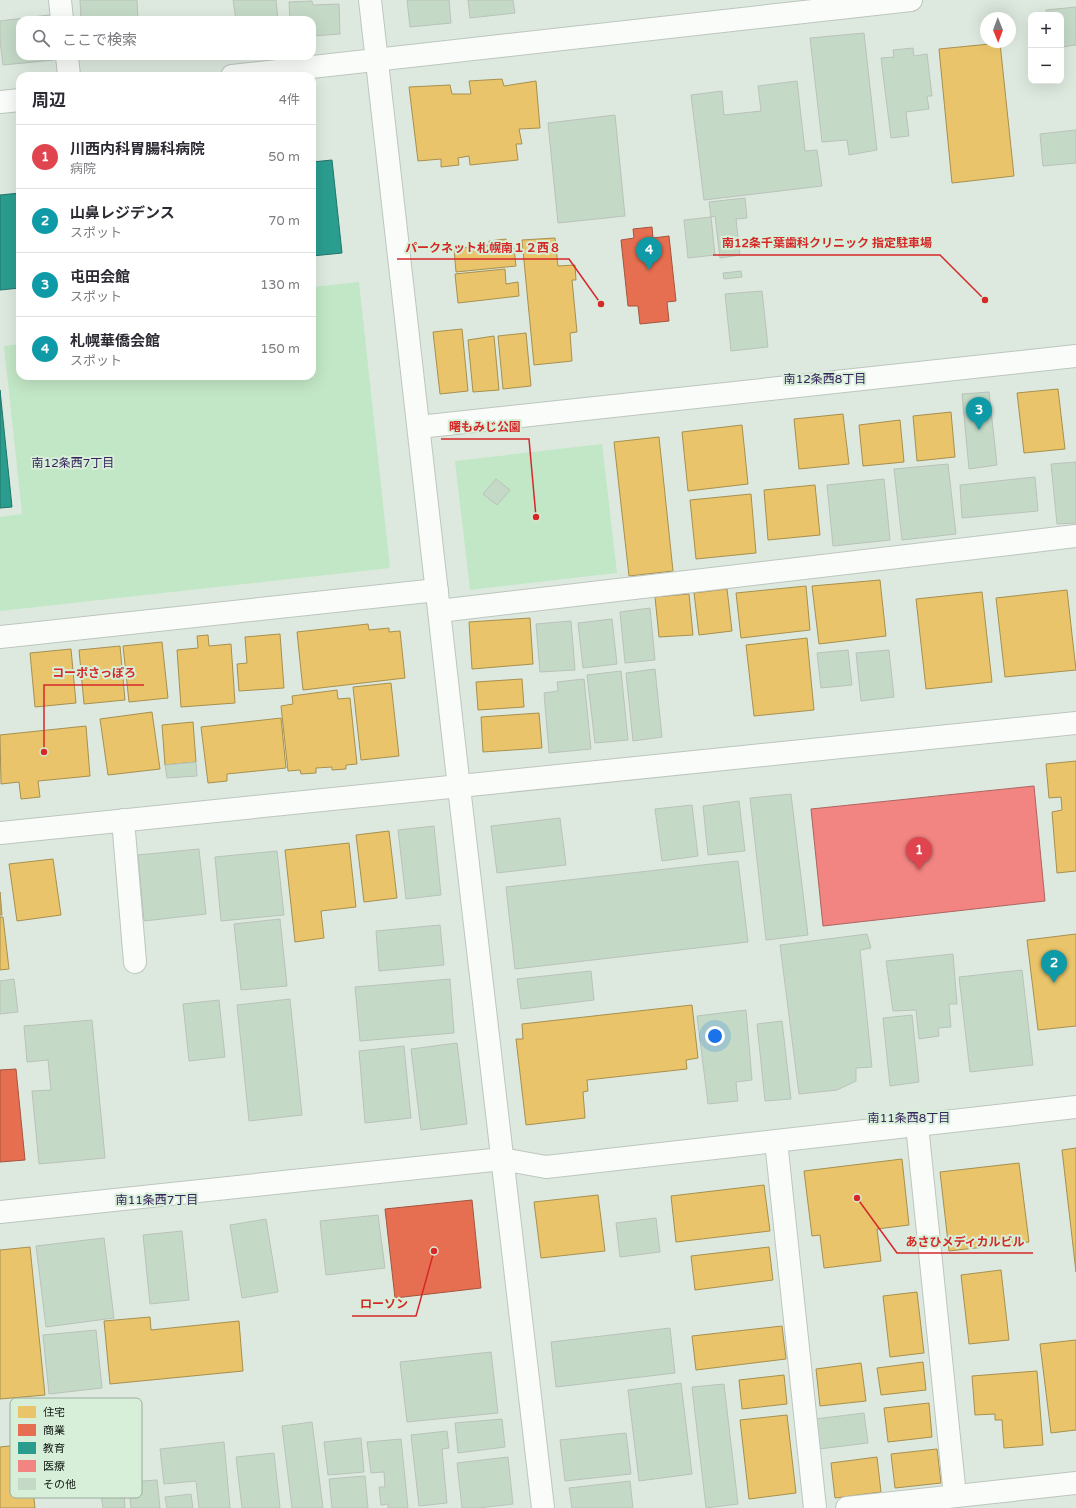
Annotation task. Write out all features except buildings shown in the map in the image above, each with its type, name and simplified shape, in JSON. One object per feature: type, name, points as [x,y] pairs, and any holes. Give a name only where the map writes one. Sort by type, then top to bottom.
[{"type":"street","points":[[60,0],[62,16]]},
{"type":"street","points":[[370,0],[542,1508]]},
{"type":"street","points":[[271,72],[911,0]]},
{"type":"street","points":[[67,60],[69,72]]},
{"type":"street","points":[[0,102],[16,100]]},
{"type":"street","points":[[418,427],[1076,356]]},
{"type":"street","points":[[0,637],[438,600],[1076,536]]},
{"type":"street","points":[[0,833],[1076,723]]},
{"type":"street","points":[[123,820],[135,962]]},
{"type":"street","points":[[0,1212],[502,1159],[546,1167],[1076,1107]]},
{"type":"street","points":[[917,1125],[956,1496]]},
{"type":"street","points":[[776,1141],[815,1508]]},
{"type":"street","points":[[847,1508],[1076,1483]]},
{"type":"green space","points":[[359,282],[390,568],[0,611],[0,517],[22,514],[4,346],[16,344],[16,380],[316,380],[316,287]]},
{"type":"green space","points":[[602,444],[617,573],[470,590],[455,461]]},
{"type":"place","name":"札幌華僑会館","points":[[649,270]]},
{"type":"place","name":"南12条千葉歯科クリニック 指定駐車場","points":[[985,300]]},
{"type":"place","name":"パークネット札幌南１２西８","points":[[601,304]]},
{"type":"place","name":"屯田会館","points":[[979,430]]},
{"type":"place","name":"曙もみじ公園","points":[[536,517]]},
{"type":"place","name":"コーポさっぽろ","points":[[44,752]]},
{"type":"place","name":"川西内科胃腸科病院","points":[[919,870]]},
{"type":"place","name":"山鼻レジデンス","points":[[1054,983]]},
{"type":"place","name":"あさひメディカルビル","points":[[857,1198]]},
{"type":"place","name":"ローソン","points":[[434,1251]]},
{"type":"district","name":"南12条西8丁目","points":[[825,379]]},
{"type":"district","name":"南12条西7丁目","points":[[73,463]]},
{"type":"district","name":"南11条西8丁目","points":[[909,1118]]},
{"type":"district","name":"南11条西7丁目","points":[[157,1200]]}]
